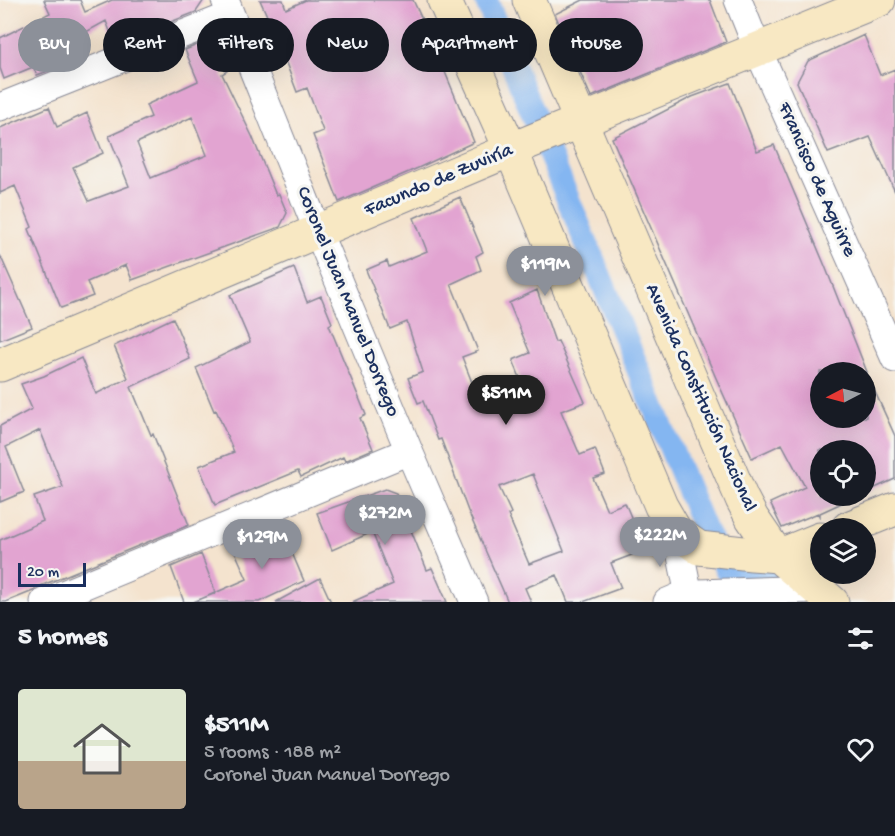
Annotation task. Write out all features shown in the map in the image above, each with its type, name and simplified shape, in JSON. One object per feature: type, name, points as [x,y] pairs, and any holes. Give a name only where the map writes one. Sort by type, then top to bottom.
[{"type":"main road","points":[[444,0],[519,147],[661,506],[688,540],[765,555],[810,542]]},
{"type":"main road","name":"Avenida Constitución Nacional","points":[[529,0],[572,125],[752,518],[765,555],[825,596]]},
{"type":"main road","name":"Facundo de Zuviría","points":[[0,365],[519,147],[879,0]]},
{"type":"main road","points":[[873,518],[895,509]]},
{"type":"street","name":"Francisco de Aguirre","points":[[738,0],[895,359]]},
{"type":"street","points":[[0,107],[228,7]]},
{"type":"street","name":"Coronel Juan Manuel Dorrego","points":[[228,7],[318,232],[474,602]]},
{"type":"street","points":[[44,602],[409,452]]},
{"type":"street","points":[[688,540],[678,599],[699,593],[825,596]]},
{"type":"building","points":[[44,0],[80,0],[85,12],[112,0],[204,0],[196,12],[181,18],[103,18],[103,23],[91,29],[91,18],[40,18],[50,13]]},
{"type":"building","points":[[260,0],[283,0],[286,9],[306,0],[413,0],[421,18],[401,18],[401,72],[445,72],[474,142],[339,202],[313,135],[323,131],[307,88],[297,92],[289,72],[294,72],[294,18],[268,18]]},
{"type":"building","points":[[583,0],[710,0],[726,42],[591,97],[580,72],[643,72],[643,18],[557,18],[555,14]]},
{"type":"building","points":[[18,29],[18,72],[21,72],[4,79],[0,68],[0,38]]},
{"type":"building","points":[[864,35],[880,75],[895,69],[895,192],[870,137],[828,153],[797,82],[808,61]]},
{"type":"building","points":[[197,45],[197,72],[225,72],[222,74],[252,136],[276,195],[279,194],[287,213],[280,227],[132,280],[126,265],[87,282],[93,296],[61,308],[29,229],[32,227],[15,186],[0,193],[0,128],[49,107],[57,127],[87,113],[103,153],[73,167],[89,201],[129,186],[109,136],[151,117],[146,105],[198,81],[185,50]],"holes":[[[192,117],[207,155],[151,178],[137,143]]]},
{"type":"building","points":[[730,83],[757,151],[774,145],[863,362],[810,362],[810,428],[876,428],[876,394],[895,436],[895,479],[876,488],[876,440],[810,440],[810,506],[835,506],[820,513],[820,518],[818,513],[782,528],[770,503],[805,487],[782,444],[752,458],[612,138],[692,97]]},
{"type":"building","points":[[460,197],[483,252],[476,256],[481,270],[451,284],[478,351],[462,357],[481,405],[524,388],[513,360],[530,353],[509,303],[537,290],[555,342],[558,341],[585,402],[561,411],[580,455],[595,449],[605,474],[593,478],[607,510],[625,503],[645,550],[611,563],[621,588],[583,602],[568,602],[557,575],[525,588],[531,602],[508,602],[468,511],[441,439],[438,440],[423,401],[418,403],[408,378],[423,372],[407,322],[390,329],[366,270],[387,261],[389,267],[427,251],[414,218]],"holes":[[[533,474],[564,551],[529,564],[499,487]]]},
{"type":"building","points":[[0,255],[32,327],[0,340]]},
{"type":"building","points":[[294,268],[307,302],[321,296],[332,323],[329,325],[366,415],[360,418],[373,449],[345,461],[343,457],[301,477],[298,471],[215,505],[199,466],[234,452],[196,368],[250,342],[230,295]]},
{"type":"building","points":[[173,318],[190,359],[131,387],[151,435],[153,434],[189,525],[6,602],[0,602],[0,540],[43,521],[34,497],[63,487],[40,430],[6,447],[24,492],[0,502],[0,426],[32,409],[21,384],[44,376],[81,358],[96,394],[128,378],[114,346]]},
{"type":"building","points":[[385,489],[396,493],[427,570],[432,568],[447,602],[352,602],[393,584],[372,532],[332,550],[317,513]]},
{"type":"building","points":[[281,527],[304,581],[259,602],[194,602],[247,579],[232,545]]},
{"type":"building","points":[[201,554],[216,593],[193,602],[184,602],[171,567]]},
{"type":"building","points":[[320,578],[331,602],[276,602]]},
{"type":"waterway","points":[[486,0],[704,529],[728,572],[790,584]]}]
